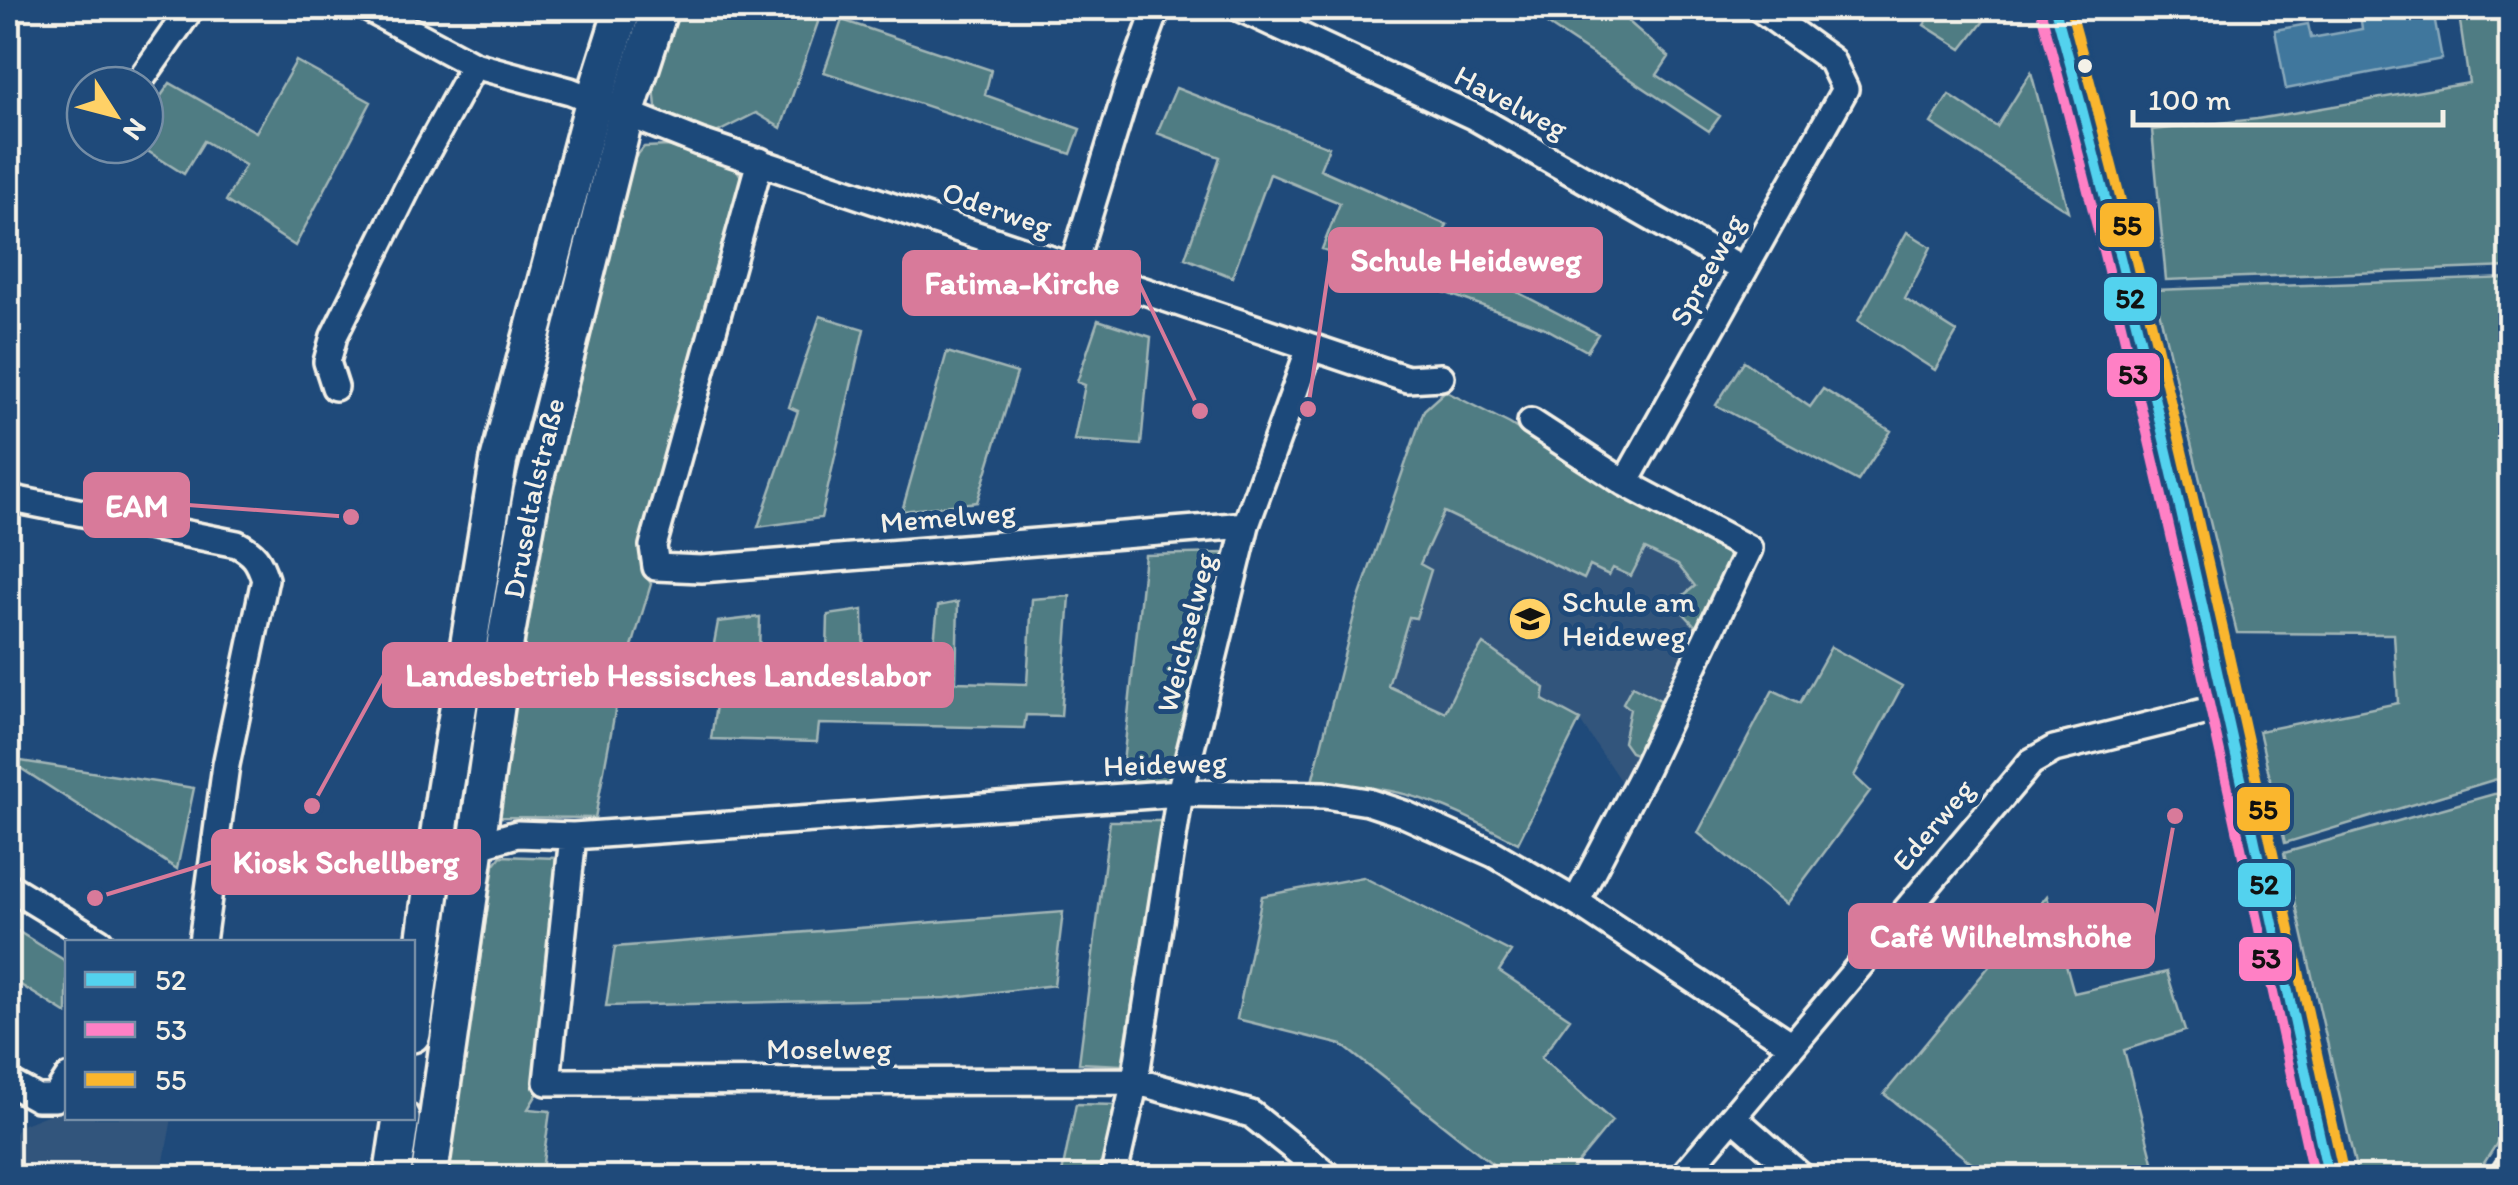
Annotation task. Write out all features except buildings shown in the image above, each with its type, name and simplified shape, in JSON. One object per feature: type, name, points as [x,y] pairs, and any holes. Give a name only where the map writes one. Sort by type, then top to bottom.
[{"type":"main road","name":"Druseltalstraße","points":[[429,1178],[506,637],[610,106],[624,8]]},
{"type":"main road","name":"Druseltalstraße","points":[[415,996],[499,459],[610,106],[660,8]]},
{"type":"main road","points":[[2055,8],[2224,707],[2329,1178]]},
{"type":"main road","points":[[392,1178],[401,1120]]},
{"type":"street","points":[[151,65],[190,8]]},
{"type":"street","name":"Oderweg","points":[[366,8],[474,65],[610,106],[699,142],[1310,348],[1407,379],[1441,376]]},
{"type":"street","points":[[1072,269],[1126,90],[1157,8]]},
{"type":"street","name":"Havelweg","points":[[1240,8],[1473,116],[1744,270]]},
{"type":"street","name":"Spreeweg","points":[[1626,482],[1845,88],[1831,60],[1760,8]]},
{"type":"street","points":[[335,386],[327,362],[334,336],[474,65]]},
{"type":"street","name":"Memelweg","points":[[760,161],[653,546],[656,568],[701,570],[1246,525]]},
{"type":"street","name":"Weichselweg","points":[[1113,1178],[1135,1081],[1180,794],[1246,525],[1310,348]]},
{"type":"street","points":[[1531,422],[1626,482],[1749,549],[1644,771],[1576,902]]},
{"type":"street","points":[[8,498],[237,544],[260,562],[265,579],[226,765],[202,940]]},
{"type":"street","name":"Ederweg","points":[[1682,1178],[2030,762],[2054,749],[2224,707]]},
{"type":"street","name":"Heideweg","points":[[475,846],[517,834],[573,836],[1180,794],[1324,795],[1368,802],[1404,814],[1494,854],[1576,902],[1792,1045]]},
{"type":"street","name":"Moselweg","points":[[573,836],[547,1082],[1135,1081],[1251,1114],[1331,1178]]},
{"type":"street","points":[[8,886],[97,940]]},
{"type":"street","points":[[415,996],[453,1002]]},
{"type":"street","points":[[12,1095],[55,1098],[65,1083]]},
{"type":"street","points":[[1733,1117],[1803,1178]]},
{"type":"street","points":[[2506,1178],[2510,1170]]},
{"type":"shaded area","points":[[2407,8],[2409,21],[2434,16],[2442,59],[2286,89],[2275,30],[2308,24],[2311,38],[2362,29],[2360,13]]},
{"type":"shaded area","name":"Schule am Heideweg","points":[[1445,391],[1510,424],[1617,493],[1724,548],[1711,607],[1623,785],[1580,721],[1518,843],[1466,817],[1409,796],[1361,786],[1312,782],[1357,604],[1424,410]]},
{"type":"shaded area","points":[[65,1108],[65,1120],[172,1120],[161,1177],[8,1177],[8,1146],[19,1126]]},
{"type":"green space","points":[[676,8],[823,8],[781,128],[756,113],[712,135],[675,124],[656,107],[653,76]]},
{"type":"green space","points":[[1523,8],[1613,8],[1669,57],[1657,75],[1720,116],[1709,131]]},
{"type":"green space","points":[[1935,8],[1994,8],[1962,49],[1924,25]]},
{"type":"green space","points":[[2458,8],[2510,8],[2510,267],[2166,280],[2152,130],[2257,119],[2469,83]]},
{"type":"green space","points":[[842,20],[991,70],[985,95],[1080,129],[1071,154],[824,72]]},
{"type":"green space","points":[[296,61],[371,102],[295,246],[226,201],[245,165],[204,141],[184,174],[165,162],[165,90],[170,83],[256,132]]},
{"type":"green space","points":[[2031,72],[2068,211],[1931,123],[1949,95],[1997,127]]},
{"type":"green space","points":[[1176,88],[1329,147],[1320,169],[1447,225],[1436,250],[1598,334],[1587,351],[1545,328],[1322,249],[1340,203],[1270,174],[1232,277],[1185,258],[1220,157],[1157,133]]},
{"type":"green space","points":[[669,146],[735,167],[741,176],[737,206],[649,528],[643,570],[651,584],[619,690],[595,818],[497,817],[526,612],[604,254],[630,164],[644,147]]},
{"type":"green space","points":[[1907,232],[1931,247],[1905,299],[1957,332],[1935,370],[1858,321]]},
{"type":"green space","points":[[561,277],[563,296],[448,945],[439,944],[500,552]]},
{"type":"green space","points":[[2510,278],[2510,775],[2285,843],[2259,731],[2398,703],[2394,634],[2237,633],[2154,290]]},
{"type":"green space","points":[[820,316],[864,329],[821,518],[758,527],[798,411],[789,407]]},
{"type":"green space","points":[[1098,320],[1151,337],[1141,445],[1074,440],[1085,385],[1077,382]]},
{"type":"green space","points":[[947,352],[1017,373],[977,502],[902,511]]},
{"type":"green space","points":[[1744,361],[1810,407],[1823,389],[1891,431],[1858,481],[1716,405]]},
{"type":"green space","name":"Schule am Heideweg","points":[[1445,391],[1510,424],[1617,493],[1724,548],[1732,562],[1700,631],[1674,603],[1695,586],[1678,565],[1645,549],[1631,576],[1613,568],[1609,575],[1590,566],[1584,579],[1444,512],[1420,564],[1431,570],[1416,618],[1409,617],[1388,686],[1445,712],[1483,644],[1545,688],[1543,700],[1580,720],[1518,843],[1422,799],[1384,790],[1312,782],[1357,604],[1424,410]]},
{"type":"green space","points":[[1224,553],[1170,779],[1121,782],[1145,555]]},
{"type":"green space","points":[[1070,596],[1061,716],[1026,715],[1024,728],[819,724],[817,742],[711,739],[716,705],[703,703],[718,622],[760,617],[758,692],[826,692],[828,615],[863,610],[864,686],[929,687],[938,606],[958,602],[956,682],[1027,684],[1032,599]]},
{"type":"green space","points":[[1831,647],[1902,686],[1854,776],[1870,791],[1786,904],[1698,833],[1773,690],[1800,703]]},
{"type":"green space","points":[[1632,686],[1664,702],[1638,755],[1623,742],[1630,709],[1623,703]]},
{"type":"green space","points":[[8,760],[194,788],[177,869]]},
{"type":"green space","points":[[2510,793],[2510,1123],[2475,1177],[2358,1177],[2284,853],[2494,794]]},
{"type":"green space","points":[[1110,821],[1162,821],[1122,1065],[1079,1063]]},
{"type":"green space","points":[[501,856],[556,858],[540,1089],[528,1109],[550,1111],[541,1177],[442,1178],[494,865]]},
{"type":"green space","points":[[1363,877],[1511,952],[1499,971],[1570,1018],[1541,1058],[1612,1121],[1566,1177],[1509,1177],[1342,1045],[1237,1019],[1262,896]]},
{"type":"green space","points":[[2047,896],[2074,993],[2167,972],[2185,1031],[2124,1050],[2157,1177],[1989,1177],[1884,1094]]},
{"type":"green space","points":[[1063,912],[1054,985],[945,998],[606,1006],[615,947]]},
{"type":"green space","points":[[8,925],[65,961],[65,1013],[8,977]]},
{"type":"green space","points":[[1076,1104],[1116,1105],[1101,1177],[1061,1178]]},
{"type":"transit line","name":"52","points":[[2055,8],[2165,445],[2329,1178]]},
{"type":"transit line","name":"55","points":[[2070,8],[2180,444],[2344,1175]]},
{"type":"transit line","name":"53","points":[[2041,12],[2151,447],[2314,1178]]},
{"type":"place","name":"Schule Heideweg","points":[[1308,409]]},
{"type":"place","name":"Fatima-Kirche","points":[[1200,411]]},
{"type":"place","name":"EAM","points":[[351,517]]},
{"type":"place","name":"Schule am Heideweg","points":[[1530,619]]},
{"type":"place","name":"Landesbetrieb Hessisches Landeslabor","points":[[312,806]]},
{"type":"place","name":"Café Wilhelmshöhe","points":[[2175,816]]},
{"type":"place","name":"Kiosk Schellberg","points":[[95,898]]}]
